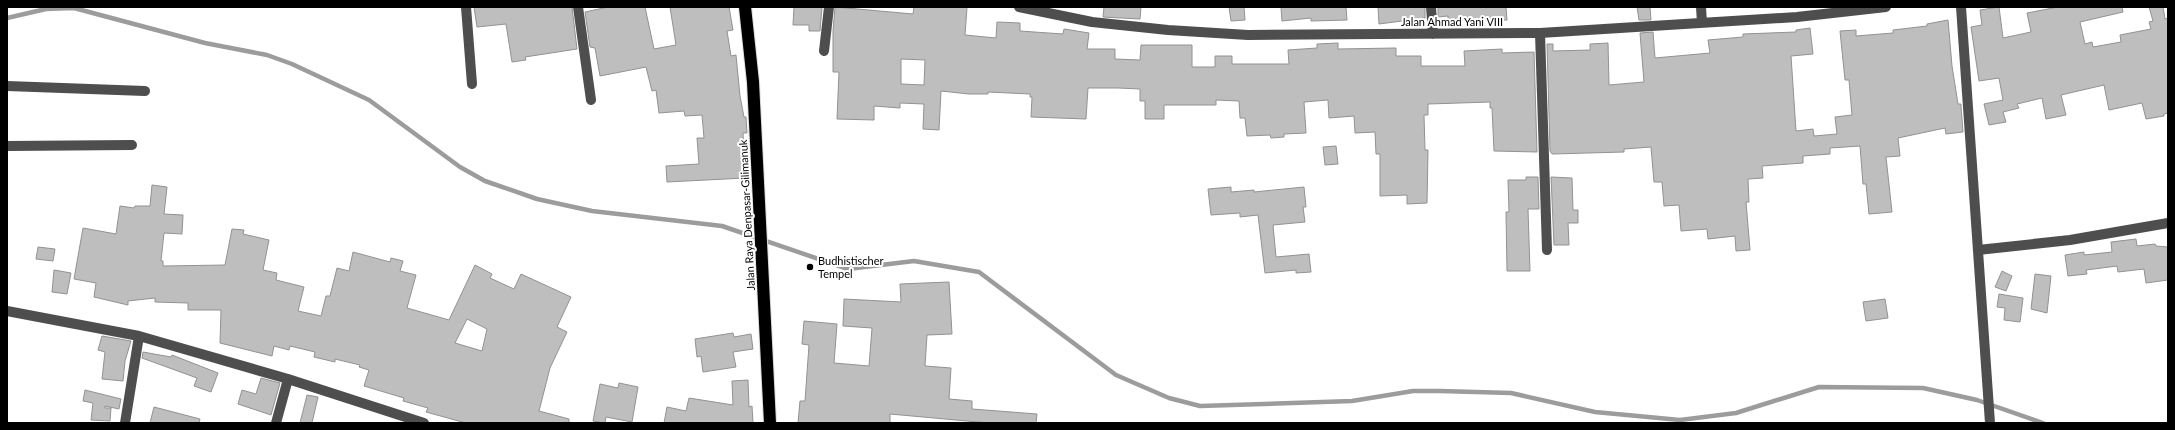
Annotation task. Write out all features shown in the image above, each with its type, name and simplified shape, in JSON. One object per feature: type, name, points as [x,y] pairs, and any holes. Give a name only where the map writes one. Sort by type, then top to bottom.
[{"type":"highway","name":"Jalan Raya Denpasar-Gilimanuk","points":[[744,7],[753,82],[770,423]]},
{"type":"street","points":[[466,7],[472,84]]},
{"type":"street","points":[[578,7],[591,100]]},
{"type":"street","points":[[824,51],[829,7]]},
{"type":"street","name":"Jalan Ahmad Yani VIII","points":[[1019,7],[1092,22],[1168,30],[1248,35],[1540,33],[1797,17],[1886,7]]},
{"type":"street","points":[[1431,7],[1433,34]]},
{"type":"street","points":[[1701,7],[1702,23]]},
{"type":"street","points":[[1961,7],[1990,423]]},
{"type":"street","points":[[1540,33],[1547,250]]},
{"type":"street","points":[[7,86],[145,91]]},
{"type":"street","points":[[7,146],[132,145]]},
{"type":"street","points":[[1978,250],[2070,240],[2168,224]]},
{"type":"street","points":[[7,311],[139,336],[288,379],[424,423]]},
{"type":"street","points":[[125,423],[139,336]]},
{"type":"street","points":[[276,423],[288,379]]},
{"type":"building","points":[[474,7],[572,7],[577,49],[525,57],[526,60],[512,62],[506,24],[477,27]]},
{"type":"building","points":[[608,7],[645,7],[654,49],[676,45],[670,7],[729,7],[733,30],[727,31],[731,56],[736,55],[740,96],[744,117],[746,117],[747,133],[743,133],[745,178],[667,182],[666,166],[699,164],[697,138],[704,138],[702,115],[685,116],[684,111],[659,113],[656,90],[652,91],[646,67],[600,76],[595,48],[590,47],[585,12]]},
{"type":"building","points":[[794,7],[822,7],[820,31],[809,31],[809,25],[793,25]]},
{"type":"building","points":[[835,7],[913,14],[914,7],[967,7],[965,35],[996,38],[997,22],[1020,23],[1020,31],[1063,34],[1064,29],[1089,33],[1087,49],[1115,49],[1115,59],[1140,60],[1141,45],[1192,45],[1192,67],[1215,67],[1215,56],[1232,56],[1232,64],[1289,64],[1288,50],[1317,48],[1317,44],[1338,43],[1338,49],[1396,48],[1396,56],[1421,56],[1421,66],[1465,66],[1464,51],[1502,49],[1502,53],[1534,52],[1537,152],[1494,151],[1492,108],[1490,108],[1490,102],[1428,104],[1428,115],[1424,115],[1425,150],[1428,150],[1427,203],[1407,204],[1407,195],[1380,196],[1380,154],[1376,154],[1375,132],[1355,133],[1354,116],[1329,118],[1328,100],[1304,102],[1306,133],[1284,134],[1284,137],[1271,138],[1270,135],[1247,136],[1245,118],[1240,118],[1239,101],[1216,100],[1216,105],[1164,105],[1164,119],[1145,119],[1145,101],[1140,101],[1140,89],[1118,88],[1088,88],[1086,119],[1031,117],[1032,97],[1030,97],[1030,94],[988,92],[988,94],[969,94],[941,91],[939,130],[923,129],[924,104],[900,103],[900,108],[874,106],[874,120],[837,119],[839,72],[833,72],[833,31]],"holes":[[[901,59],[925,60],[924,85],[901,84]]]},
{"type":"building","points":[[1104,7],[1141,7],[1140,19],[1103,17]]},
{"type":"building","points":[[1229,7],[1244,7],[1245,20],[1231,21]]},
{"type":"building","points":[[1281,7],[1346,7],[1347,20],[1311,21],[1311,18],[1282,21]]},
{"type":"building","points":[[1378,7],[1425,7],[1425,18],[1379,24]]},
{"type":"building","points":[[1438,7],[1506,7],[1507,20],[1471,21],[1471,18],[1448,19],[1448,16],[1438,17]]},
{"type":"building","points":[[1637,7],[1650,7],[1651,20],[1639,20]]},
{"type":"building","points":[[1999,7],[2003,38],[2031,32],[2027,13],[2058,7],[2122,7],[2123,12],[2080,22],[2085,44],[2092,42],[2093,47],[2121,42],[2120,35],[2151,29],[2149,22],[2153,21],[2149,7],[2163,7],[2165,19],[2168,18],[2168,113],[2164,114],[2164,116],[2146,119],[2142,103],[2109,110],[2104,85],[2061,95],[2066,115],[2046,119],[2042,98],[2017,104],[2019,108],[2003,112],[2006,122],[1989,125],[1984,104],[2003,100],[1999,78],[1979,81],[1971,27],[1982,25],[1980,10]]},
{"type":"building","points":[[1948,20],[1952,66],[1958,104],[1961,104],[1963,132],[1946,134],[1945,128],[1898,138],[1900,156],[1886,157],[1892,212],[1869,214],[1866,184],[1863,184],[1860,146],[1830,148],[1830,154],[1803,156],[1803,163],[1762,166],[1763,178],[1748,179],[1749,202],[1746,202],[1750,250],[1736,251],[1735,236],[1708,239],[1707,229],[1681,231],[1679,205],[1664,206],[1662,182],[1654,182],[1651,147],[1624,149],[1624,152],[1552,154],[1550,151],[1547,44],[1553,44],[1553,51],[1590,50],[1590,44],[1608,43],[1609,85],[1644,82],[1640,33],[1653,32],[1655,58],[1710,53],[1708,40],[1743,37],[1743,34],[1796,32],[1796,30],[1810,28],[1813,54],[1791,56],[1796,131],[1813,129],[1814,136],[1837,134],[1835,117],[1852,115],[1849,80],[1845,80],[1840,31],[1856,30],[1856,36],[1893,33],[1893,30],[1927,26],[1927,24]]},
{"type":"building","points":[[1336,146],[1338,164],[1325,165],[1323,147]]},
{"type":"building","points":[[1526,177],[1538,177],[1539,209],[1528,209],[1530,271],[1507,271],[1506,212],[1509,212],[1508,180],[1526,180]]},
{"type":"building","points":[[1551,177],[1572,178],[1573,210],[1578,210],[1578,223],[1568,223],[1569,245],[1554,245]]},
{"type":"building","points":[[152,185],[167,187],[164,214],[183,215],[182,234],[164,233],[161,261],[163,261],[163,266],[225,265],[232,229],[244,230],[243,234],[269,240],[263,270],[277,273],[276,280],[304,287],[298,311],[321,316],[326,296],[330,296],[337,268],[349,271],[353,252],[390,262],[391,258],[403,261],[400,271],[416,275],[407,308],[449,320],[475,265],[492,274],[490,278],[514,289],[521,274],[571,297],[557,327],[567,332],[550,368],[539,411],[569,419],[569,423],[466,423],[426,412],[428,408],[403,401],[404,398],[364,386],[369,370],[359,367],[360,365],[335,359],[335,362],[314,357],[315,352],[290,346],[289,350],[274,346],[272,356],[220,343],[221,310],[188,310],[188,303],[155,302],[155,298],[128,301],[128,305],[94,297],[96,283],[74,279],[83,228],[116,234],[120,206],[134,208],[135,206],[150,206]],"holes":[[[467,319],[487,329],[482,351],[455,343]]]},
{"type":"building","points":[[1231,187],[1231,192],[1254,190],[1254,192],[1304,187],[1306,207],[1303,207],[1305,222],[1273,225],[1276,257],[1309,254],[1311,272],[1296,273],[1296,270],[1265,273],[1258,215],[1240,217],[1240,213],[1211,215],[1208,189]]},
{"type":"building","points":[[2136,239],[2137,246],[2155,244],[2156,246],[2168,247],[2168,280],[2146,283],[2144,269],[2118,272],[2117,266],[2086,270],[2087,274],[2068,276],[2065,255],[2084,252],[2084,255],[2112,252],[2111,242]]},
{"type":"building","points":[[38,247],[55,249],[53,261],[36,259]]},
{"type":"building","points":[[54,270],[71,273],[67,294],[52,292]]},
{"type":"building","points":[[2002,271],[2012,276],[2006,291],[1995,287]]},
{"type":"building","points":[[2035,274],[2051,276],[2047,313],[2031,309]]},
{"type":"building","points":[[949,282],[952,334],[927,335],[925,366],[951,368],[949,399],[972,401],[972,409],[1037,414],[1036,423],[989,423],[890,414],[890,423],[798,423],[800,401],[805,401],[809,345],[802,344],[804,321],[837,324],[834,363],[869,366],[872,328],[843,326],[844,299],[901,302],[900,284]]},
{"type":"building","points":[[1999,294],[2023,298],[2020,322],[2004,320],[2005,308],[1997,307]]},
{"type":"building","points":[[1885,299],[1888,318],[1866,321],[1863,302]]},
{"type":"building","points":[[733,333],[734,337],[751,334],[753,349],[733,352],[736,367],[703,372],[701,356],[697,357],[695,339]]},
{"type":"building","points":[[102,336],[131,341],[125,361],[123,381],[102,379],[105,352],[98,350]]},
{"type":"building","points":[[143,352],[171,357],[172,355],[218,373],[211,392],[194,386],[197,378],[142,358]]},
{"type":"building","points":[[261,378],[280,383],[271,415],[238,404],[242,390],[256,394]]},
{"type":"building","points":[[748,380],[749,407],[752,406],[753,423],[664,423],[667,407],[686,411],[689,398],[733,405],[732,381]]},
{"type":"building","points":[[619,383],[638,387],[632,422],[606,417],[605,423],[593,421],[600,384],[618,388]]},
{"type":"building","points":[[85,390],[121,399],[119,409],[105,406],[105,408],[111,408],[110,421],[91,420],[93,403],[83,401]]},
{"type":"building","points":[[307,395],[318,397],[312,423],[300,423]]},
{"type":"building","points":[[154,407],[200,419],[199,423],[150,423]]},
{"type":"waterway","points":[[7,18],[46,9],[74,8],[205,43],[267,55],[292,64],[369,100],[460,167],[485,181],[537,199],[592,211],[722,226],[848,269],[914,261],[979,272],[1116,375],[1169,398],[1200,406],[1352,401],[1413,391],[1511,393],[1595,412],[1680,420],[1736,413],[1819,387],[1923,388],[1977,400],[2043,423]]},
{"type":"place","name":"Budhistischer Tempel","points":[[810,267]]}]
